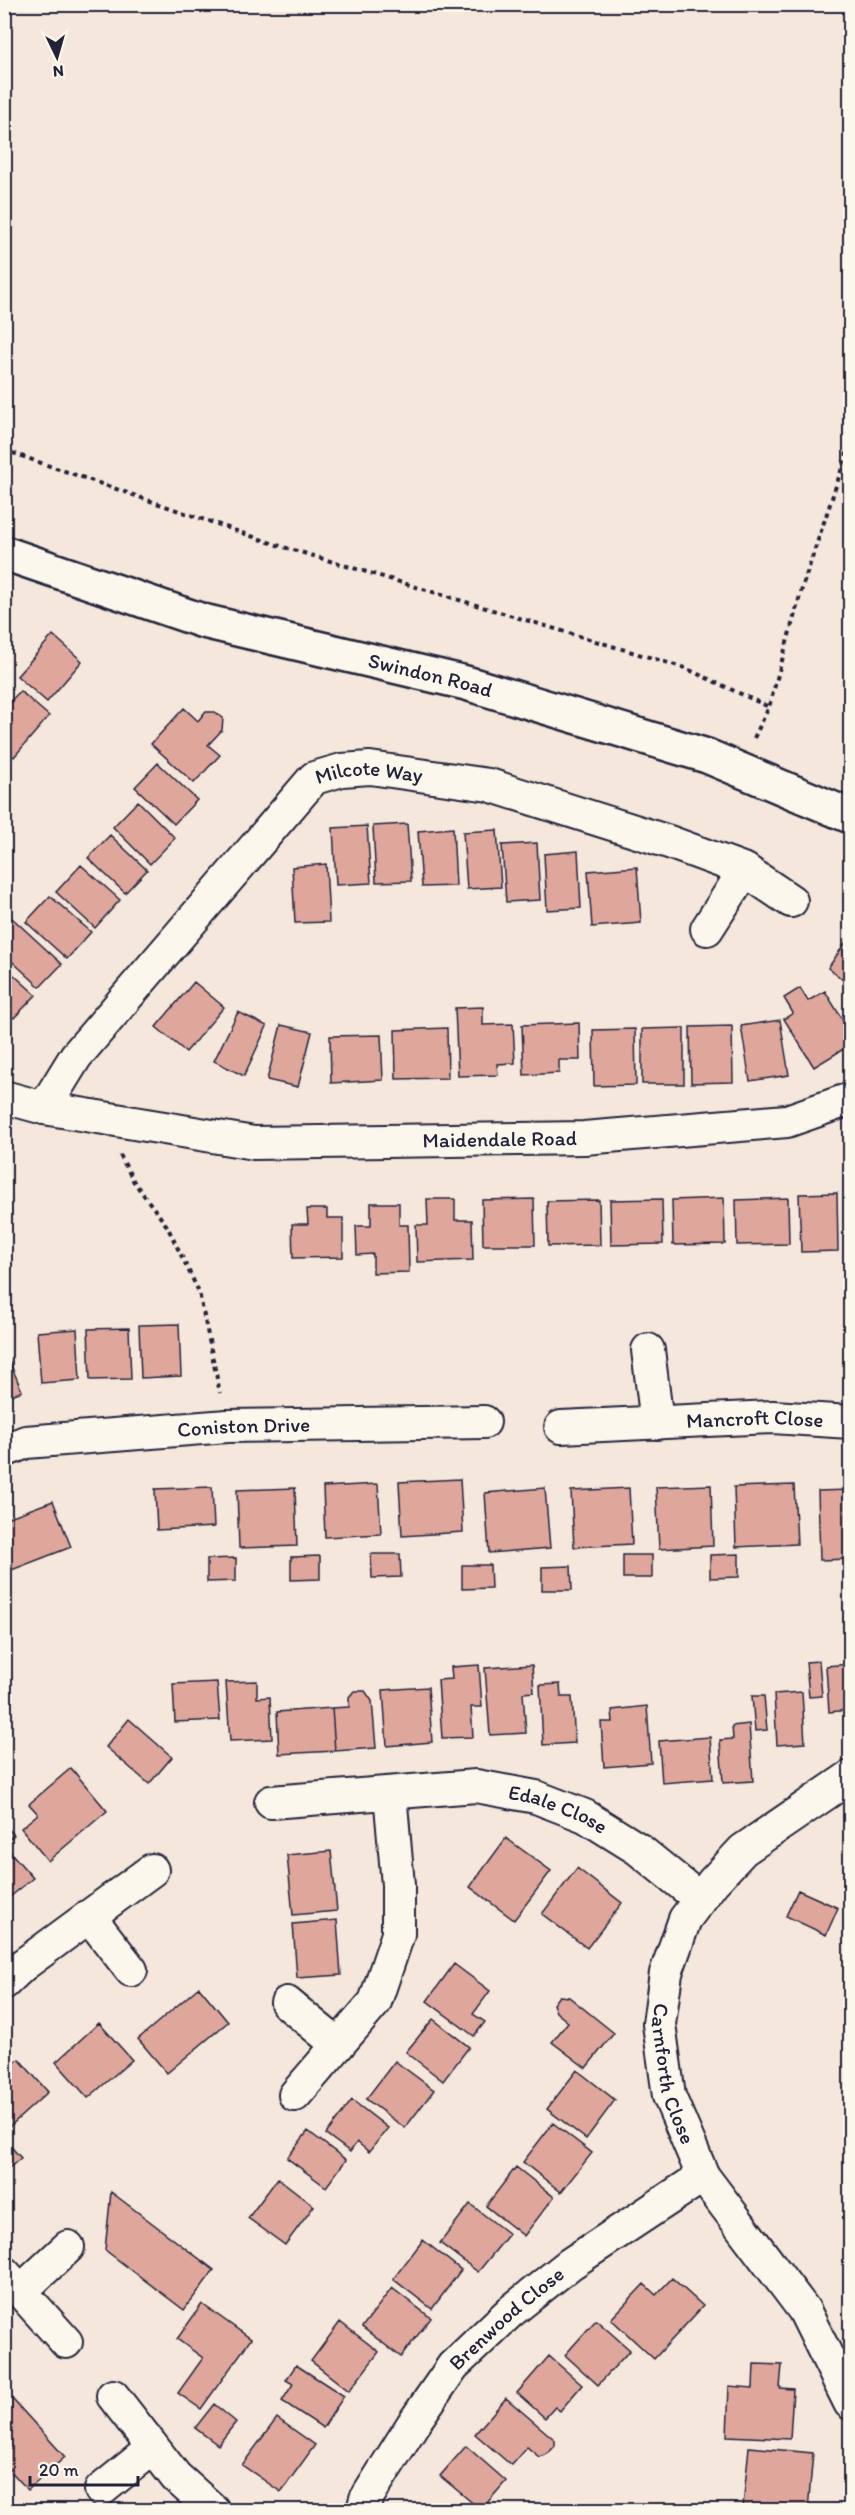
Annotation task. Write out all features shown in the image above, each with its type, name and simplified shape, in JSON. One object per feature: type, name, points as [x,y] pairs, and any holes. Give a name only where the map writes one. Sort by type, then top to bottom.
[{"type":"main road","name":"Swindon Road","points":[[4,553],[203,621],[466,683],[696,753],[739,768],[850,816]]},
{"type":"street","name":"Milcote Way","points":[[44,1108],[76,1056],[314,778],[342,770],[370,768],[489,785],[669,842],[745,870],[791,901]]},
{"type":"street","points":[[707,928],[745,870]]},
{"type":"street","name":"Maidendale Road","points":[[4,1097],[44,1108],[254,1143],[584,1138],[787,1121],[850,1099]]},
{"type":"street","name":"Mancroft Close","points":[[648,1350],[657,1423]]},
{"type":"street","name":"Mancroft Close","points":[[561,1427],[773,1418],[850,1422]]},
{"type":"street","name":"Coniston Drive","points":[[4,1451],[26,1442],[227,1426],[484,1422]]},
{"type":"street","name":"Carnforth Close","points":[[850,1778],[743,1850],[700,1899],[686,1919],[666,1973],[659,2024],[669,2096],[703,2176],[804,2310],[850,2403]]},
{"type":"street","name":"Edale Close","points":[[271,1802],[476,1786],[536,1797],[594,1821],[638,1849],[700,1899]]},
{"type":"street","points":[[295,2095],[375,2002],[398,1934],[398,1884],[390,1793]]},
{"type":"street","points":[[4,1983],[23,1965],[152,1870]]},
{"type":"street","points":[[89,1916],[132,1970]]},
{"type":"street","points":[[287,2003],[338,2045]]},
{"type":"street","name":"Brenwood Close","points":[[363,2511],[366,2499],[453,2366],[510,2313],[570,2264],[703,2176]]},
{"type":"street","points":[[66,2342],[13,2282],[68,2247]]},
{"type":"street","points":[[112,2396],[176,2477],[213,2511]]},
{"type":"street","points":[[101,2490],[153,2448]]},
{"type":"path","points":[[4,450],[277,545],[685,668],[769,707],[803,585],[850,444]]},
{"type":"path","points":[[107,1119],[122,1160],[134,1182],[167,1226],[199,1292],[227,1426]]},
{"type":"building","points":[[53,635],[82,661],[47,702],[17,676]]},
{"type":"building","points":[[20,691],[49,716],[14,757],[4,748],[4,708]]},
{"type":"building","points":[[184,708],[198,721],[205,712],[215,712],[223,718],[222,730],[208,745],[220,755],[194,783],[151,744]]},
{"type":"building","points":[[158,763],[197,800],[174,824],[135,787]]},
{"type":"building","points":[[138,801],[175,838],[150,864],[113,827]]},
{"type":"building","points":[[407,824],[411,881],[376,882],[373,826]]},
{"type":"building","points":[[367,826],[371,883],[336,885],[333,828]]},
{"type":"building","points":[[453,828],[456,886],[422,887],[418,831]]},
{"type":"building","points":[[497,830],[501,887],[467,889],[463,832]]},
{"type":"building","points":[[110,835],[147,870],[125,893],[88,858]]},
{"type":"building","points":[[537,843],[540,900],[506,902],[502,845]]},
{"type":"building","points":[[578,851],[581,908],[547,910],[544,854]]},
{"type":"building","points":[[326,864],[329,922],[295,923],[292,867]]},
{"type":"building","points":[[81,865],[120,900],[95,928],[56,892]]},
{"type":"building","points":[[637,867],[641,923],[592,927],[588,871]]},
{"type":"building","points":[[50,896],[91,932],[67,959],[26,922]]},
{"type":"building","points":[[12,918],[62,964],[40,987],[4,954],[4,926]]},
{"type":"building","points":[[850,936],[850,985],[828,968]]},
{"type":"building","points":[[4,966],[36,995],[14,1018],[4,1009]]},
{"type":"building","points":[[194,982],[224,1007],[186,1052],[156,1027]]},
{"type":"building","points":[[800,988],[808,1001],[825,991],[850,1032],[850,1045],[814,1067],[784,1019],[793,1013],[784,998]]},
{"type":"building","points":[[483,1007],[483,1025],[513,1024],[515,1063],[497,1064],[498,1075],[458,1076],[455,1008]]},
{"type":"building","points":[[238,1012],[267,1026],[244,1076],[214,1061]]},
{"type":"building","points":[[780,1020],[789,1075],[750,1081],[741,1026]]},
{"type":"building","points":[[579,1023],[580,1060],[559,1060],[559,1073],[524,1075],[522,1025]]},
{"type":"building","points":[[281,1025],[312,1032],[298,1087],[267,1080]]},
{"type":"building","points":[[732,1026],[733,1082],[691,1083],[690,1027]]},
{"type":"building","points":[[447,1028],[448,1078],[396,1079],[395,1030]]},
{"type":"building","points":[[684,1028],[684,1084],[642,1084],[642,1029]]},
{"type":"building","points":[[635,1029],[636,1085],[594,1086],[593,1030]]},
{"type":"building","points":[[381,1035],[383,1080],[331,1083],[330,1036]]},
{"type":"building","points":[[837,1193],[838,1251],[801,1252],[799,1194]]},
{"type":"building","points":[[724,1198],[725,1244],[673,1245],[672,1200]]},
{"type":"building","points":[[788,1198],[789,1244],[737,1245],[736,1200]]},
{"type":"building","points":[[427,1199],[455,1199],[455,1220],[472,1220],[473,1260],[417,1262],[416,1225],[428,1225]]},
{"type":"building","points":[[534,1199],[535,1245],[483,1245],[482,1200]]},
{"type":"building","points":[[662,1199],[663,1244],[611,1245],[610,1200]]},
{"type":"building","points":[[599,1200],[600,1245],[548,1246],[547,1201]]},
{"type":"building","points":[[371,1203],[399,1203],[399,1225],[408,1225],[409,1272],[373,1273],[373,1254],[357,1255],[356,1226],[371,1226]]},
{"type":"building","points":[[307,1209],[327,1209],[327,1218],[343,1218],[343,1257],[293,1258],[292,1224],[308,1224]]},
{"type":"building","points":[[179,1324],[181,1376],[141,1378],[139,1325]]},
{"type":"building","points":[[129,1328],[131,1379],[90,1380],[88,1329]]},
{"type":"building","points":[[77,1329],[80,1380],[41,1383],[37,1332]]},
{"type":"building","points":[[4,1349],[22,1391],[4,1398]]},
{"type":"building","points":[[460,1479],[463,1532],[402,1536],[399,1482]]},
{"type":"building","points":[[378,1484],[381,1534],[325,1537],[323,1487]]},
{"type":"building","points":[[711,1485],[713,1546],[659,1549],[656,1487]]},
{"type":"building","points":[[794,1485],[797,1544],[736,1547],[734,1487]]},
{"type":"building","points":[[212,1487],[214,1527],[157,1530],[155,1489]]},
{"type":"building","points":[[295,1488],[297,1546],[239,1548],[237,1490]]},
{"type":"building","points":[[545,1488],[550,1548],[489,1553],[485,1493]]},
{"type":"building","points":[[629,1488],[632,1544],[574,1547],[571,1491]]},
{"type":"building","points":[[850,1490],[850,1559],[820,1560],[818,1491]]},
{"type":"building","points":[[53,1501],[71,1547],[4,1573],[4,1519]]},
{"type":"building","points":[[371,1554],[400,1554],[401,1577],[372,1578]]},
{"type":"building","points":[[739,1554],[739,1577],[710,1578],[710,1555]]},
{"type":"building","points":[[623,1555],[652,1555],[652,1578],[623,1578]]},
{"type":"building","points":[[320,1556],[320,1579],[291,1580],[291,1557]]},
{"type":"building","points":[[236,1558],[236,1581],[207,1582],[207,1559]]},
{"type":"building","points":[[462,1565],[490,1565],[491,1588],[462,1589]]},
{"type":"building","points":[[571,1566],[572,1590],[542,1590],[542,1567]]},
{"type":"building","points":[[819,1661],[822,1696],[809,1697],[806,1662]]},
{"type":"building","points":[[850,1664],[850,1710],[829,1712],[826,1666]]},
{"type":"building","points":[[479,1665],[482,1707],[471,1707],[473,1737],[442,1738],[438,1680],[452,1679],[451,1667]]},
{"type":"building","points":[[532,1665],[534,1692],[523,1693],[526,1733],[490,1735],[485,1668]]},
{"type":"building","points":[[257,1681],[257,1698],[270,1697],[272,1739],[230,1741],[226,1682]]},
{"type":"building","points":[[217,1682],[220,1720],[175,1722],[173,1684]]},
{"type":"building","points":[[560,1684],[561,1697],[572,1697],[575,1743],[543,1745],[540,1685]]},
{"type":"building","points":[[428,1687],[432,1742],[387,1746],[383,1690]]},
{"type":"building","points":[[354,1691],[365,1691],[372,1701],[376,1748],[335,1751],[332,1708],[349,1707],[349,1697]]},
{"type":"building","points":[[802,1692],[805,1743],[777,1745],[774,1694]]},
{"type":"building","points":[[752,1696],[764,1696],[767,1730],[755,1731]]},
{"type":"building","points":[[647,1706],[651,1763],[604,1767],[601,1722],[613,1722],[612,1710]]},
{"type":"building","points":[[332,1708],[335,1751],[279,1754],[277,1712]]},
{"type":"building","points":[[129,1719],[172,1757],[149,1784],[106,1747]]},
{"type":"building","points":[[749,1724],[753,1781],[723,1783],[720,1740],[733,1739],[732,1726]]},
{"type":"building","points":[[710,1737],[713,1779],[662,1783],[659,1741]]},
{"type":"building","points":[[71,1768],[107,1811],[48,1861],[21,1828],[38,1814],[29,1804]]},
{"type":"building","points":[[4,1824],[14,1835],[4,1843]]},
{"type":"building","points":[[506,1838],[551,1871],[514,1920],[470,1887]]},
{"type":"building","points":[[4,1845],[33,1878],[4,1902]]},
{"type":"building","points":[[331,1851],[337,1911],[293,1915],[287,1855]]},
{"type":"building","points":[[577,1868],[622,1903],[587,1948],[542,1914]]},
{"type":"building","points":[[798,1890],[838,1908],[826,1935],[786,1916]]},
{"type":"building","points":[[337,1920],[341,1975],[297,1978],[293,1924]]},
{"type":"building","points":[[454,1964],[490,1991],[473,2014],[485,2022],[474,2036],[427,2001]]},
{"type":"building","points":[[199,1987],[228,2022],[167,2073],[138,2039]]},
{"type":"building","points":[[559,1996],[569,1997],[614,2033],[586,2068],[552,2042],[568,2022],[556,2012],[553,2004]]},
{"type":"building","points":[[433,2019],[469,2047],[443,2081],[406,2052]]},
{"type":"building","points":[[99,2023],[132,2060],[88,2098],[56,2062]]},
{"type":"building","points":[[19,2059],[48,2092],[9,2127],[4,2123],[4,2071]]},
{"type":"building","points":[[395,2061],[434,2090],[405,2128],[366,2099]]},
{"type":"building","points":[[577,2070],[615,2100],[586,2139],[547,2109]]},
{"type":"building","points":[[352,2100],[388,2128],[369,2152],[357,2142],[350,2152],[326,2134]]},
{"type":"building","points":[[553,2123],[592,2153],[561,2192],[523,2162]]},
{"type":"building","points":[[308,2131],[346,2160],[326,2187],[287,2158]]},
{"type":"building","points":[[4,2139],[21,2158],[4,2172]]},
{"type":"building","points":[[516,2167],[554,2197],[524,2236],[486,2206]]},
{"type":"building","points":[[278,2178],[314,2206],[285,2245],[248,2218]]},
{"type":"building","points":[[111,2192],[214,2270],[184,2310],[105,2250]]},
{"type":"building","points":[[470,2204],[509,2234],[478,2272],[440,2243]]},
{"type":"building","points":[[423,2240],[461,2270],[432,2309],[393,2279]]},
{"type":"building","points":[[672,2278],[703,2306],[654,2359],[611,2319],[644,2284],[656,2295]]},
{"type":"building","points":[[392,2288],[431,2318],[401,2357],[362,2327]]},
{"type":"building","points":[[202,2304],[251,2339],[201,2409],[178,2393],[203,2358],[177,2339]]},
{"type":"building","points":[[596,2320],[630,2350],[598,2385],[565,2355]]},
{"type":"building","points":[[340,2322],[379,2352],[349,2391],[311,2361]]},
{"type":"building","points":[[549,2356],[582,2385],[560,2411],[555,2407],[545,2418],[517,2393]]},
{"type":"building","points":[[754,2364],[782,2365],[780,2388],[793,2389],[790,2439],[727,2436],[729,2386],[753,2388]]},
{"type":"building","points":[[296,2365],[344,2396],[323,2428],[282,2401],[293,2384],[286,2380]]},
{"type":"building","points":[[4,2390],[65,2457],[28,2490],[4,2464]]},
{"type":"building","points":[[506,2398],[555,2440],[555,2446],[547,2454],[539,2457],[527,2447],[511,2465],[475,2434]]},
{"type":"building","points":[[214,2404],[236,2422],[218,2445],[195,2428]]},
{"type":"building","points":[[277,2418],[315,2445],[281,2492],[242,2465]]},
{"type":"building","points":[[466,2446],[506,2481],[481,2510],[440,2476]]},
{"type":"building","points":[[749,2447],[813,2453],[808,2510],[743,2506]]}]
